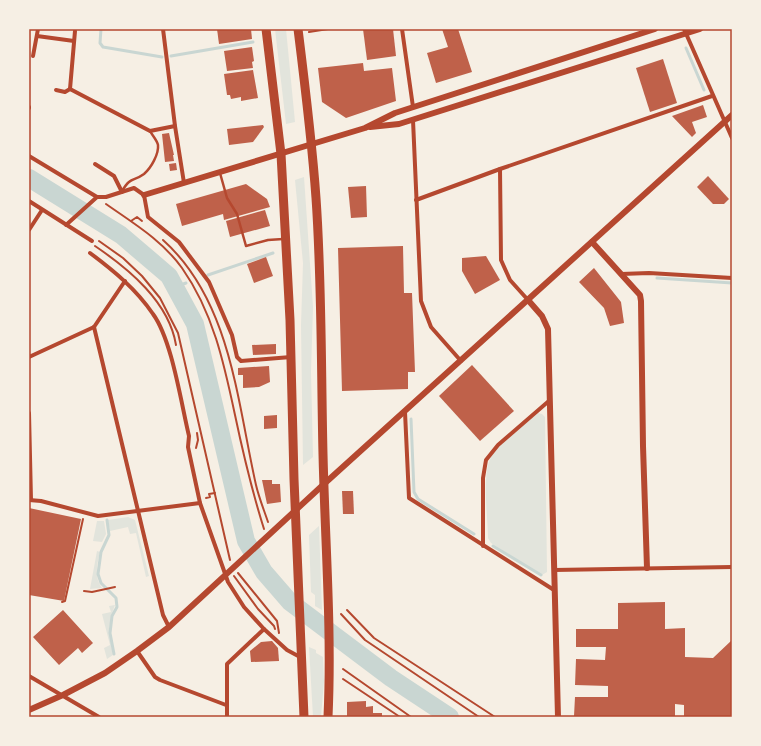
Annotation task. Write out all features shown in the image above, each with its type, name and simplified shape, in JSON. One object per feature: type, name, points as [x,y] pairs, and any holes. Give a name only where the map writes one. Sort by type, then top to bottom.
[{"type":"highway","points":[[266,29],[281,154],[292,357],[295,512],[304,717]]},
{"type":"highway","points":[[298,29],[312,145],[322,340],[324,484],[330,667],[328,717]]},
{"type":"street","points":[[33,56],[38,29]]},
{"type":"street","points":[[163,29],[184,184]]},
{"type":"street","points":[[402,29],[413,107]]},
{"type":"street","points":[[144,196],[365,128],[395,113],[655,29]]},
{"type":"street","points":[[365,128],[399,124],[413,120],[685,31],[700,29]]},
{"type":"street","points":[[70,89],[75,31]]},
{"type":"street","points":[[685,31],[712,96],[732,138]]},
{"type":"street","points":[[37,36],[74,41]]},
{"type":"street","points":[[70,89],[150,131],[175,126]]},
{"type":"street","points":[[56,90],[65,92],[70,89]]},
{"type":"street","points":[[416,200],[500,169],[712,96]]},
{"type":"street","points":[[29,710],[63,695],[104,673],[137,652],[169,627],[324,484],[461,362],[732,115]]},
{"type":"street","points":[[413,120],[421,301],[431,327],[461,362]]},
{"type":"street","points":[[29,156],[97,197],[106,198],[134,188],[144,196],[148,217],[179,242],[209,282],[232,335],[238,358],[241,361],[292,357]]},
{"type":"street","points":[[95,164],[114,176],[122,192]]},
{"type":"street","points":[[500,169],[501,260],[510,280],[542,316],[548,329],[558,717]]},
{"type":"street","points":[[66,225],[97,197]]},
{"type":"street","points":[[29,202],[92,242]]},
{"type":"street","points":[[29,230],[42,210]]},
{"type":"street","points":[[592,242],[640,295],[647,568]]},
{"type":"street","points":[[90,253],[125,281],[154,315],[163,332],[189,436],[188,446],[200,503],[225,576],[244,607],[264,629],[287,650],[302,657]]},
{"type":"street","points":[[621,274],[649,273],[732,278]]},
{"type":"street","points":[[29,356],[94,327],[125,281]]},
{"type":"street","points":[[94,327],[163,615],[169,627]]},
{"type":"street","points":[[483,546],[483,478],[486,460],[498,445],[550,400]]},
{"type":"street","points":[[405,412],[409,498],[554,590]]},
{"type":"street","points":[[29,413],[30,500],[98,516],[200,503]]},
{"type":"street","points":[[554,570],[732,567]]},
{"type":"street","points":[[227,717],[226,664],[264,629]]},
{"type":"street","points":[[137,652],[155,676],[160,680],[226,705]]},
{"type":"street","points":[[29,676],[99,717]]},
{"type":"lane","points":[[122,192],[128,181],[144,174],[154,158],[158,144],[150,131]]},
{"type":"lane","points":[[220,173],[227,198],[237,214],[246,246],[268,240],[285,239]]},
{"type":"path","points":[[309,32],[328,29]]},
{"type":"path","points":[[97,197],[150,234],[181,268],[200,298],[214,330],[223,359],[255,502],[264,530]]},
{"type":"path","points":[[131,221],[137,218],[143,222]]},
{"type":"path","points":[[159,236],[186,264],[206,295],[220,328],[261,500],[268,522]]},
{"type":"path","points":[[138,279],[142,276]]},
{"type":"path","points":[[180,365],[186,364]]},
{"type":"path","points":[[210,497],[209,494],[215,493]]},
{"type":"path","points":[[255,502],[261,500]]},
{"type":"path","points":[[62,602],[65,602],[84,512]]},
{"type":"path","points":[[234,576],[258,609],[274,626],[279,636],[277,621],[238,573]]},
{"type":"path","points":[[84,590],[92,592],[115,587]]},
{"type":"path","points":[[347,610],[374,638],[495,717]]},
{"type":"path","points":[[341,614],[371,644],[478,717]]},
{"type":"path","points":[[371,644],[374,638]]},
{"type":"path","points":[[343,669],[412,717]]},
{"type":"path","points":[[343,678],[399,716],[401,710]]},
{"type":"shaded area","points":[[275,29],[286,29],[295,122],[286,124]]},
{"type":"shaded area","points":[[304,177],[313,307],[311,372],[313,457],[303,465],[301,325],[303,263],[295,180]]},
{"type":"shaded area","points":[[538,413],[545,417],[547,572],[542,575],[491,543],[488,538],[486,495],[487,473],[492,455],[508,438]]},
{"type":"shaded area","points":[[128,517],[135,520],[149,576],[146,577],[136,533],[130,534],[128,527],[110,531],[108,520]]},
{"type":"shaded area","points":[[97,521],[104,521],[106,534],[102,542],[93,541]]},
{"type":"shaded area","points":[[319,526],[322,610],[315,606],[315,595],[311,592],[309,535]]},
{"type":"shaded area","points":[[97,551],[100,552],[97,575],[99,584],[102,588],[90,589]]},
{"type":"shaded area","points":[[115,605],[111,616],[109,631],[113,655],[107,659],[104,648],[110,645],[102,614],[111,612],[109,606]]},
{"type":"shaded area","points":[[309,647],[316,650],[316,653],[323,657],[324,681],[321,717],[313,717]]},
{"type":"building","points":[[217,29],[251,29],[252,39],[219,44]]},
{"type":"building","points":[[363,29],[393,29],[396,56],[367,60]]},
{"type":"building","points":[[442,29],[458,29],[472,72],[436,83],[427,53],[448,47]]},
{"type":"building","points":[[252,47],[254,61],[252,62],[253,68],[227,71],[224,51]]},
{"type":"building","points":[[663,59],[677,103],[650,112],[636,68]]},
{"type":"building","points":[[363,63],[364,71],[392,68],[396,101],[346,118],[322,102],[318,68]]},
{"type":"building","points":[[253,70],[258,98],[241,101],[241,97],[231,99],[230,95],[227,95],[224,74]]},
{"type":"building","points":[[703,105],[707,117],[692,122],[696,133],[692,137],[672,116]]},
{"type":"building","points":[[263,125],[264,127],[253,142],[229,145],[227,129]]},
{"type":"building","points":[[169,133],[174,161],[165,162],[162,134]]},
{"type":"building","points":[[176,163],[177,170],[170,171],[169,164]]},
{"type":"building","points":[[708,176],[729,199],[724,204],[713,204],[697,187]]},
{"type":"building","points":[[246,184],[267,199],[270,207],[224,220],[223,214],[182,226],[176,204]]},
{"type":"building","points":[[366,186],[367,217],[351,218],[348,187]]},
{"type":"building","points":[[265,210],[270,226],[230,237],[226,221]]},
{"type":"building","points":[[403,246],[404,293],[412,293],[415,372],[408,372],[408,389],[342,391],[338,248]]},
{"type":"building","points":[[486,256],[500,280],[475,294],[462,271],[462,258]]},
{"type":"building","points":[[266,257],[273,276],[254,283],[247,264]]},
{"type":"building","points":[[594,268],[621,302],[624,323],[610,326],[604,308],[579,282]]},
{"type":"building","points":[[276,344],[276,354],[253,355],[252,345]]},
{"type":"building","points":[[472,365],[514,411],[480,441],[439,396]]},
{"type":"building","points":[[269,366],[270,382],[259,387],[243,388],[243,375],[238,375],[238,368]]},
{"type":"building","points":[[277,415],[277,428],[264,429],[264,416]]},
{"type":"building","points":[[262,480],[272,480],[272,484],[280,484],[281,502],[267,504]]},
{"type":"building","points":[[342,491],[353,491],[354,514],[343,514]]},
{"type":"building","points":[[29,508],[81,519],[64,601],[29,595]]},
{"type":"building","points":[[665,602],[665,629],[685,628],[685,657],[713,658],[732,640],[732,717],[684,717],[684,705],[675,704],[675,717],[574,716],[575,697],[608,697],[608,686],[575,685],[576,659],[605,660],[606,647],[576,647],[576,629],[618,629],[618,603]]},
{"type":"building","points":[[63,610],[93,643],[82,653],[78,648],[59,665],[33,637]]},
{"type":"building","points":[[272,641],[278,648],[279,661],[251,662],[250,651],[261,642]]},
{"type":"building","points":[[366,701],[366,707],[373,706],[373,713],[382,713],[382,717],[347,717],[347,702]]},
{"type":"waterway","points":[[101,29],[100,43],[103,47],[162,57]]},
{"type":"waterway","points":[[171,56],[253,42]]},
{"type":"waterway","points":[[686,48],[704,90]]},
{"type":"waterway","points":[[29,178],[121,235],[169,276],[195,324],[246,541],[264,572],[290,602],[391,678],[450,717]]},
{"type":"waterway","points":[[208,275],[273,253]]},
{"type":"waterway","points":[[657,278],[732,283]]},
{"type":"waterway","points":[[175,287],[186,283]]},
{"type":"waterway","points":[[411,419],[414,492],[418,499],[474,534]]},
{"type":"waterway","points":[[107,520],[109,535],[101,552],[98,574],[101,583],[116,598],[117,607],[112,616],[110,633],[114,654]]},
{"type":"waterway","points":[[493,546],[541,575]]}]
